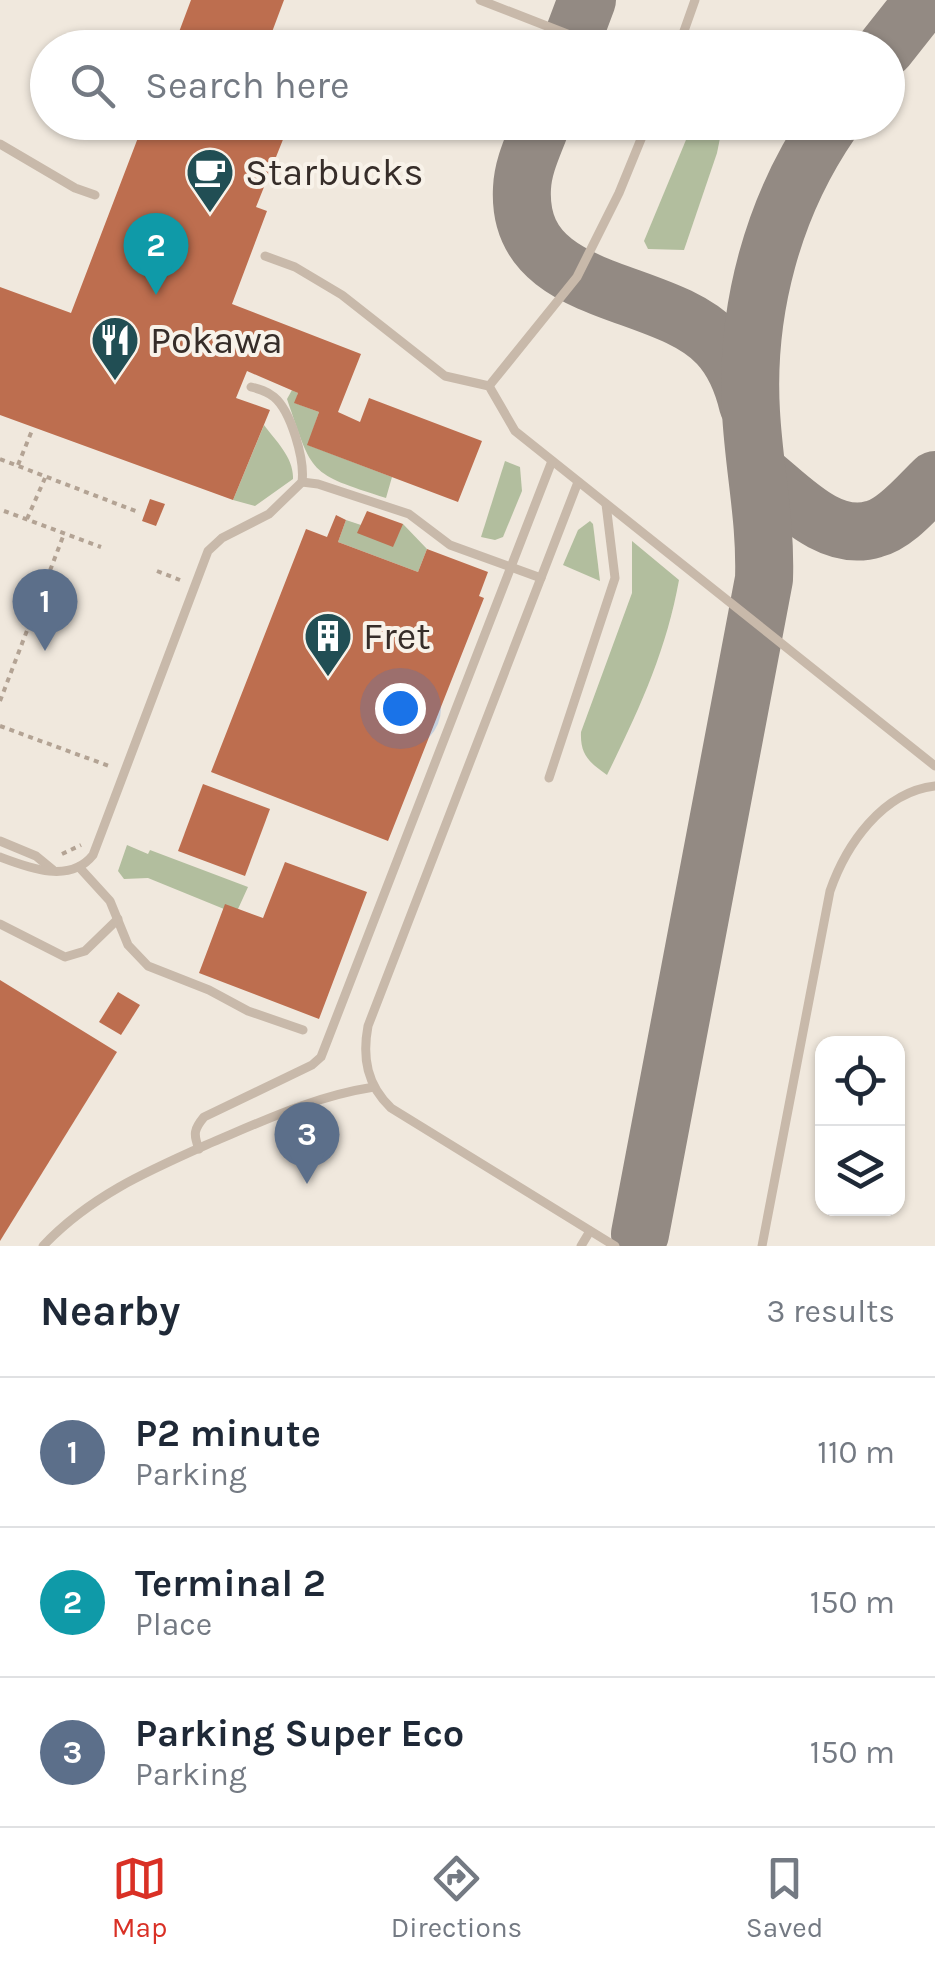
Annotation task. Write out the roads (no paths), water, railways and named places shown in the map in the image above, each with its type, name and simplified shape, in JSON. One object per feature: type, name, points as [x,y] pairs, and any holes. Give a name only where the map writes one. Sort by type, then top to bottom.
[{"type":"lane","points":[[480,0],[557,30]]},
{"type":"lane","points":[[685,30],[696,0]]},
{"type":"lane","points":[[488,386],[577,277],[640,140]]},
{"type":"lane","points":[[0,144],[94,195]]},
{"type":"lane","points":[[264,256],[295,267],[342,295],[444,376],[488,386],[515,431],[935,766]]},
{"type":"lane","points":[[0,857],[30,868],[52,870],[80,867],[93,855],[208,551],[222,538],[269,514],[302,482],[303,462],[283,408],[269,393],[251,387]]},
{"type":"lane","points":[[199,1149],[194,1136],[204,1117],[312,1065],[321,1057],[552,461]]},
{"type":"lane","points":[[302,482],[409,514],[450,545],[541,578]]},
{"type":"lane","points":[[578,482],[368,1026],[366,1068],[374,1088],[391,1108],[614,1246]]},
{"type":"lane","points":[[549,778],[616,578],[606,504]]},
{"type":"lane","points":[[762,1246],[837,870],[860,836],[894,801],[906,793],[935,786]]},
{"type":"lane","points":[[0,841],[36,856],[52,870]]},
{"type":"lane","points":[[80,867],[110,901],[128,946],[148,966],[303,1030]]},
{"type":"lane","points":[[0,924],[65,957],[85,951],[118,919]]},
{"type":"lane","points":[[42,1246],[93,1200],[128,1180],[304,1102],[374,1088]]},
{"type":"lane","points":[[581,1246],[590,1231]]},
{"type":"place","name":"Starbucks","points":[[210,214]]},
{"type":"place","name":"Terminal 2","points":[[156,295]]},
{"type":"place","name":"Pokawa","points":[[115,382]]},
{"type":"place","name":"P2 minute","points":[[45,651]]},
{"type":"place","name":"Fret","points":[[328,678]]},
{"type":"place","name":"Parking Super Eco","points":[[307,1184]]}]
